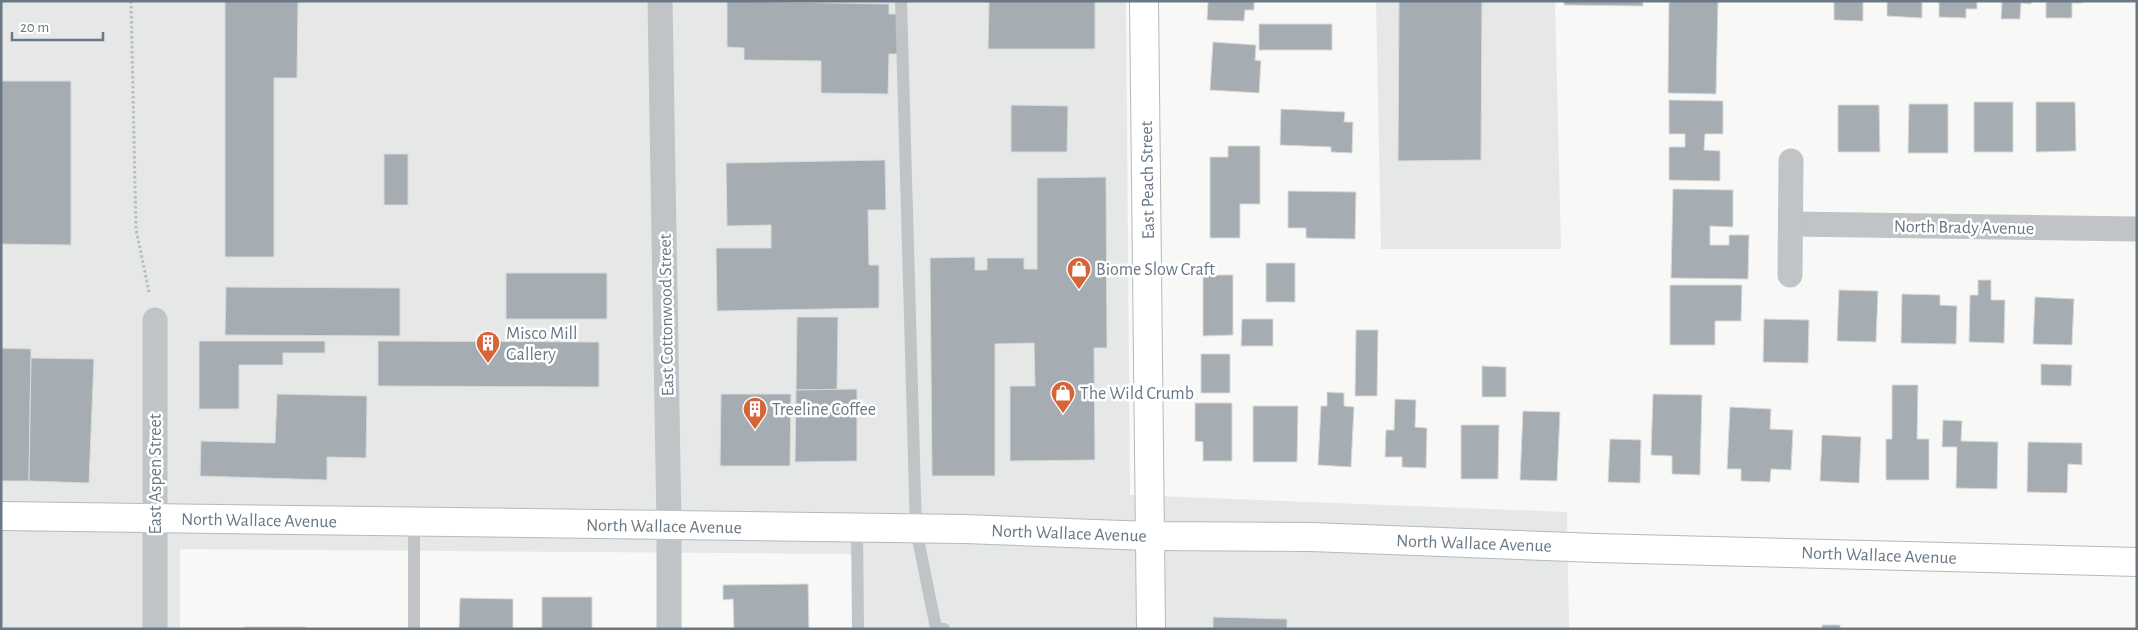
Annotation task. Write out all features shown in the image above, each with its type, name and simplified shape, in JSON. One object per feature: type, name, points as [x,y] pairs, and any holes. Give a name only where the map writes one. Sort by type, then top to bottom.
[{"type":"street","name":"East Cottonwood Street","points":[[660,1],[669,629]]},
{"type":"street","name":"East Peach Street","points":[[1144,1],[1151,629]]},
{"type":"street","points":[[1790,275],[1791,161]]},
{"type":"street","name":"North Brady Avenue","points":[[1791,224],[2137,229]]},
{"type":"street","name":"East Aspen Street","points":[[155,320],[155,629]]},
{"type":"street","name":"North Wallace Avenue","points":[[1,516],[857,528],[1149,536],[1311,537],[1597,548],[2137,562]]},
{"type":"lane","points":[[901,1],[916,529],[936,629],[944,629]]},
{"type":"lane","points":[[414,522],[414,629]]},
{"type":"lane","points":[[857,528],[858,629]]},
{"type":"path","points":[[131,1],[136,229],[155,320]]},
{"type":"shaded area","points":[[1,1],[1126,1],[1130,495],[1567,512],[1569,629],[858,629],[857,554],[180,549],[180,629],[1,629]]},
{"type":"shaded area","points":[[1376,1],[1555,1],[1561,249],[1381,249]]},
{"type":"building","points":[[225,1],[298,1],[297,78],[274,78],[274,257],[225,257]]},
{"type":"building","points":[[727,1],[889,4],[889,14],[898,14],[898,54],[889,54],[888,94],[821,93],[821,61],[744,60],[744,48],[727,47]]},
{"type":"building","points":[[989,1],[1095,1],[1095,49],[988,49]]},
{"type":"building","points":[[1208,1],[1254,1],[1254,10],[1245,10],[1244,21],[1207,20]]},
{"type":"building","points":[[1399,1],[1482,1],[1481,160],[1398,161]]},
{"type":"building","points":[[1564,1],[1643,1],[1643,6],[1564,5]]},
{"type":"building","points":[[1669,1],[1718,1],[1716,94],[1668,93]]},
{"type":"building","points":[[1834,1],[1863,1],[1863,21],[1834,20]]},
{"type":"building","points":[[1887,1],[1922,1],[1922,18],[1887,16]]},
{"type":"building","points":[[1939,1],[1977,1],[1977,9],[1966,9],[1966,18],[1939,17]]},
{"type":"building","points":[[1997,1],[2031,1],[2031,4],[2021,3],[2020,19],[2001,19],[2002,2]]},
{"type":"building","points":[[2046,1],[2082,1],[2082,3],[2072,3],[2072,18],[2046,18]]},
{"type":"building","points":[[1259,24],[1332,24],[1332,50],[1259,50]]},
{"type":"building","points":[[1213,42],[1256,45],[1255,60],[1261,61],[1259,93],[1210,90]]},
{"type":"building","points":[[1,81],[71,81],[71,245],[1,244]]},
{"type":"building","points":[[1669,100],[1723,101],[1723,134],[1705,134],[1704,150],[1720,151],[1720,181],[1669,180],[1669,147],[1685,147],[1685,134],[1669,134]]},
{"type":"building","points":[[1974,102],[2013,102],[2013,152],[1974,152]]},
{"type":"building","points":[[2036,102],[2075,102],[2076,151],[2036,152]]},
{"type":"building","points":[[1909,104],[1948,104],[1948,153],[1908,153]]},
{"type":"building","points":[[1011,105],[1068,106],[1067,152],[1011,152]]},
{"type":"building","points":[[1838,105],[1879,105],[1880,152],[1838,152]]},
{"type":"building","points":[[1281,109],[1345,112],[1344,122],[1353,122],[1352,153],[1331,152],[1331,147],[1280,145]]},
{"type":"building","points":[[1228,146],[1260,146],[1260,204],[1240,204],[1240,238],[1210,238],[1210,157],[1228,157]]},
{"type":"building","points":[[384,154],[408,154],[408,205],[384,205]]},
{"type":"building","points":[[885,160],[886,210],[868,210],[869,265],[879,265],[879,308],[717,311],[716,248],[771,248],[771,225],[727,226],[726,163]]},
{"type":"building","points":[[1106,177],[1107,348],[1094,348],[1095,460],[1010,461],[1010,386],[1035,386],[1034,343],[995,344],[995,476],[932,476],[930,258],[975,257],[975,270],[987,270],[987,258],[1024,258],[1024,269],[1037,269],[1037,178]]},
{"type":"building","points":[[1673,189],[1733,190],[1733,227],[1710,226],[1710,245],[1729,245],[1729,235],[1749,235],[1748,279],[1671,278]]},
{"type":"building","points":[[1288,191],[1356,192],[1355,239],[1306,238],[1306,228],[1288,228]]},
{"type":"building","points":[[1266,263],[1295,263],[1295,302],[1266,302]]},
{"type":"building","points":[[506,273],[607,273],[607,319],[506,319]]},
{"type":"building","points":[[1203,275],[1233,275],[1233,335],[1203,336]]},
{"type":"building","points":[[1978,280],[1991,280],[1991,300],[2005,300],[2004,343],[1969,342],[1970,295],[1978,295]]},
{"type":"building","points":[[1670,285],[1742,285],[1741,321],[1715,321],[1715,345],[1670,345]]},
{"type":"building","points":[[226,287],[400,288],[400,336],[225,335]]},
{"type":"building","points":[[1839,290],[1878,291],[1876,342],[1837,341]]},
{"type":"building","points":[[1902,294],[1940,295],[1940,305],[1957,306],[1956,344],[1901,343]]},
{"type":"building","points":[[2035,297],[2074,299],[2072,345],[2033,344]]},
{"type":"building","points":[[797,317],[838,317],[837,390],[796,390]]},
{"type":"building","points":[[1242,319],[1273,319],[1273,346],[1241,346]]},
{"type":"building","points":[[1764,319],[1809,320],[1808,363],[1763,362]]},
{"type":"building","points":[[1356,330],[1378,330],[1377,396],[1355,396]]},
{"type":"building","points":[[199,341],[325,341],[325,353],[283,353],[283,365],[239,365],[239,409],[199,409]]},
{"type":"building","name":"Misco Mill Gallery","points":[[378,341],[599,342],[599,387],[378,386]]},
{"type":"building","points":[[1,348],[31,349],[29,481],[1,481]]},
{"type":"building","points":[[1201,354],[1230,354],[1230,393],[1201,393]]},
{"type":"building","points":[[31,358],[94,359],[89,483],[29,481]]},
{"type":"building","points":[[2041,364],[2072,365],[2071,386],[2041,385]]},
{"type":"building","points":[[1482,366],[1506,367],[1506,397],[1482,397]]},
{"type":"building","points":[[1892,385],[1918,385],[1917,439],[1929,439],[1929,480],[1886,480],[1886,439],[1892,439]]},
{"type":"building","points":[[857,389],[857,461],[795,462],[796,390]]},
{"type":"building","points":[[1327,392],[1344,393],[1344,406],[1354,407],[1351,467],[1318,465],[1321,406],[1327,406]]},
{"type":"building","points":[[277,394],[367,396],[366,458],[327,457],[327,480],[200,476],[201,441],[275,443]]},
{"type":"building","name":"Treeline Coffee","points":[[721,394],[791,394],[790,466],[720,466]]},
{"type":"building","points":[[1653,394],[1702,395],[1700,475],[1672,474],[1672,456],[1651,455]]},
{"type":"building","points":[[1395,399],[1416,400],[1415,427],[1427,428],[1426,468],[1402,467],[1402,457],[1385,457],[1386,430],[1394,430]]},
{"type":"building","points":[[1195,403],[1232,403],[1232,461],[1203,461],[1203,442],[1195,441]]},
{"type":"building","points":[[1253,406],[1298,406],[1297,462],[1253,462]]},
{"type":"building","points":[[1730,407],[1771,409],[1770,429],[1793,430],[1791,470],[1771,469],[1770,482],[1741,481],[1741,469],[1727,469]]},
{"type":"building","points":[[1523,411],[1560,412],[1557,481],[1520,480]]},
{"type":"building","points":[[1943,420],[1962,421],[1961,441],[1998,442],[1997,489],[1956,488],[1957,447],[1942,447]]},
{"type":"building","points":[[1461,425],[1499,425],[1498,479],[1461,479]]},
{"type":"building","points":[[1822,435],[1861,437],[1859,483],[1820,481]]},
{"type":"building","points":[[1610,439],[1641,440],[1640,483],[1608,482]]},
{"type":"building","points":[[2028,442],[2082,443],[2082,465],[2068,464],[2067,493],[2027,492]]},
{"type":"building","points":[[808,584],[809,629],[734,629],[733,599],[723,600],[723,585]]},
{"type":"building","points":[[542,597],[592,597],[592,629],[542,629]]},
{"type":"building","points":[[460,598],[513,599],[513,629],[459,629]]},
{"type":"building","points":[[1213,617],[1287,619],[1287,629],[1213,629]]},
{"type":"building","points":[[1822,625],[1840,625],[1840,629],[1822,629]]},
{"type":"building","points":[[245,627],[305,627],[305,629],[245,629]]},
{"type":"place","name":"Biome Slow Craft","points":[[1079,290]]},
{"type":"place","name":"Misco Mill Gallery","points":[[488,364]]},
{"type":"place","name":"The Wild Crumb","points":[[1063,414]]},
{"type":"place","name":"Treeline Coffee","points":[[755,430]]}]
